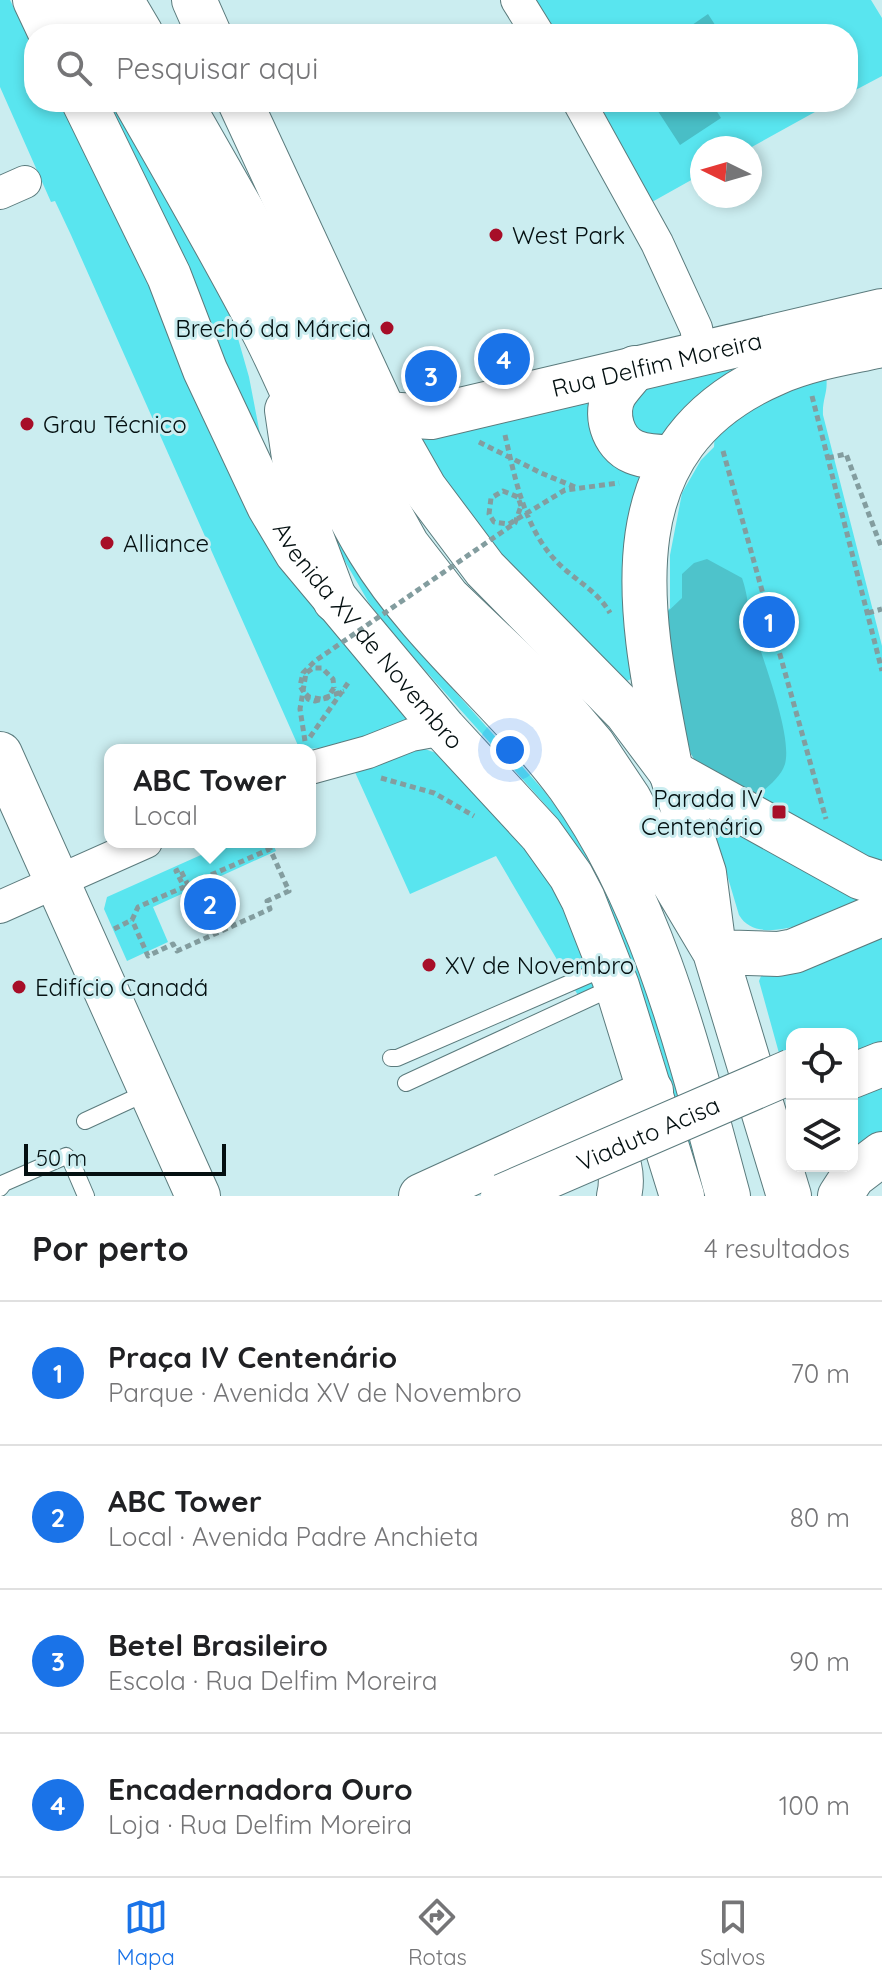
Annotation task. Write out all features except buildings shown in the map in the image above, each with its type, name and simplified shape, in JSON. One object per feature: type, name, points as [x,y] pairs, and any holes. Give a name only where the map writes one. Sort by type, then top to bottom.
[{"type":"main road","points":[[35,0],[46,24]]},
{"type":"main road","points":[[78,0],[91,24]]},
{"type":"main road","points":[[121,0],[135,24]]},
{"type":"main road","points":[[194,0],[205,24]]},
{"type":"main road","name":"Avenida XV de Novembro","points":[[89,112],[169,276],[205,370],[269,506],[297,553],[444,729],[555,851],[583,899],[613,976],[680,1186]]},
{"type":"main road","points":[[142,112],[210,231],[301,368],[407,545],[448,598],[553,698],[593,745],[629,799],[715,952]]},
{"type":"main road","points":[[186,112],[244,214],[301,368],[297,487],[302,512],[335,600]]},
{"type":"main road","points":[[245,112],[385,414],[417,476],[460,539],[485,569],[626,712],[671,772],[860,877],[882,884]]},
{"type":"main road","name":"Rua Delfim Moreira","points":[[385,414],[431,417],[882,311]]},
{"type":"main road","name":"Rua Delfim Moreira","points":[[671,457],[716,410],[774,373],[804,362],[882,345]]},
{"type":"main road","name":"Avenida XV de Novembro","points":[[301,368],[346,505],[368,548],[392,585],[567,784],[613,860],[636,907],[667,988],[728,1196]]},
{"type":"main road","points":[[635,368],[615,394],[610,413],[614,432],[632,451],[671,457],[653,504],[644,586],[655,684],[671,772],[704,873],[715,952],[789,1196]]},
{"type":"main road","points":[[0,754],[198,1196]]},
{"type":"main road","points":[[715,952],[778,954],[794,951],[882,914]]},
{"type":"main road","points":[[858,1044],[882,1034]]},
{"type":"main road","points":[[858,1074],[882,1064]]},
{"type":"main road","name":"Viaduto Acisa","points":[[503,1196],[786,1074]]},
{"type":"main road","points":[[421,1196],[651,1091]]},
{"type":"main road","name":"Viaduto Acisa","points":[[575,1196],[786,1104]]},
{"type":"main road","points":[[581,1125],[602,1136],[616,1156],[621,1179],[619,1196]]},
{"type":"main road","points":[[840,1196],[853,1176],[882,1154]]},
{"type":"main road","points":[[631,1196],[680,1186]]},
{"type":"street","points":[[517,0],[532,24]]},
{"type":"street","points":[[585,112],[657,243],[696,328],[701,352]]},
{"type":"street","points":[[316,754],[361,755],[411,735],[444,729]]},
{"type":"street","points":[[0,907],[132,848]]},
{"type":"lane","points":[[391,1058],[613,976]]},
{"type":"lane","points":[[406,1083],[613,976]]},
{"type":"lane","points":[[85,1121],[151,1090]]},
{"type":"lane","points":[[0,1192],[4,1183],[66,1156],[86,1196]]},
{"type":"path","points":[[809,384],[882,671]]},
{"type":"path","points":[[498,402],[511,459],[533,530],[554,559],[595,592],[614,621]]},
{"type":"path","points":[[470,438],[576,487]]},
{"type":"path","points":[[722,448],[823,806]]},
{"type":"path","points":[[828,458],[846,454],[882,549]]},
{"type":"path","points":[[305,744],[300,709],[305,693],[303,679],[306,673],[313,668],[322,668],[329,672],[334,688],[327,698],[308,699],[300,686],[303,673],[315,661],[515,523],[521,506],[518,497],[512,492],[503,491],[491,498],[489,514],[494,522],[509,524],[526,512],[557,493],[576,487],[603,487],[629,481]]},
{"type":"path","points":[[867,613],[882,609]]},
{"type":"path","points":[[313,744],[348,683]]},
{"type":"path","points":[[305,693],[321,699],[344,691]]},
{"type":"path","points":[[113,929],[132,920],[138,907],[184,887],[176,871],[180,869],[188,885],[270,849],[289,891],[267,901],[270,909],[177,951],[173,944],[148,956],[132,920]]},
{"type":"shaded area","points":[[0,0],[10,0],[24,28],[24,112],[66,112],[262,507],[409,719],[365,743],[316,748],[316,744],[297,744],[71,235],[55,201],[51,202],[0,87]]},
{"type":"shaded area","points":[[530,0],[871,0],[882,18],[882,76],[858,89],[858,24],[546,24]]},
{"type":"shaded area","points":[[708,14],[714,24],[694,24]]},
{"type":"shaded area","points":[[107,112],[125,112],[215,278],[249,377],[265,460]]},
{"type":"shaded area","points":[[600,112],[815,112],[762,141],[762,136],[690,136],[690,181],[652,202]]},
{"type":"shaded area","points":[[659,112],[717,112],[721,118],[680,145]]},
{"type":"shaded area","points":[[788,344],[662,439],[632,429],[627,393]]},
{"type":"shaded area","points":[[825,372],[827,384],[823,415],[882,646],[882,870],[868,866],[691,754],[674,692],[661,618],[670,608],[670,555],[682,493],[701,460],[714,447],[715,431],[730,417]]},
{"type":"shaded area","points":[[589,401],[644,475],[633,678],[625,682],[481,541],[419,437]]},
{"type":"shaded area","points":[[322,502],[392,617],[545,792],[588,850],[640,967],[709,1196],[703,1196],[657,1037],[637,982],[583,854],[550,810],[398,640],[369,603],[335,544]]},
{"type":"shaded area","points":[[707,559],[742,578],[784,733],[786,751],[783,770],[753,801],[698,766],[691,754],[674,692],[661,618],[682,598],[682,574],[694,563]]},
{"type":"shaded area","points":[[422,748],[439,754],[547,869],[598,989],[579,997],[496,856],[410,894],[354,770]]},
{"type":"shaded area","points":[[709,814],[867,897],[801,925],[764,930],[750,926],[739,915]]},
{"type":"shaded area","points":[[217,848],[275,848],[276,851],[153,907],[168,942],[127,961],[104,909],[107,897]]},
{"type":"shaded area","points":[[882,936],[882,1134],[858,1148],[858,1028],[786,1028],[786,1078],[759,981],[761,976],[796,973]]},
{"type":"place","name":"West Park","points":[[496,235]]},
{"type":"place","name":"Brechó da Márcia","points":[[387,328]]},
{"type":"place","name":"Encadernadora Ouro","points":[[504,359]]},
{"type":"place","name":"Betel Brasileiro","points":[[431,376]]},
{"type":"place","name":"Grau Técnico","points":[[27,424]]},
{"type":"place","name":"Alliance","points":[[107,543]]},
{"type":"place","name":"Praça IV Centenário","points":[[769,622]]},
{"type":"place","name":"Parada IV Centenário","points":[[779,812]]},
{"type":"place","name":"ABC Tower","points":[[210,904]]},
{"type":"place","name":"XV de Novembro","points":[[429,965]]},
{"type":"place","name":"Edifício Canadá","points":[[19,987]]}]
